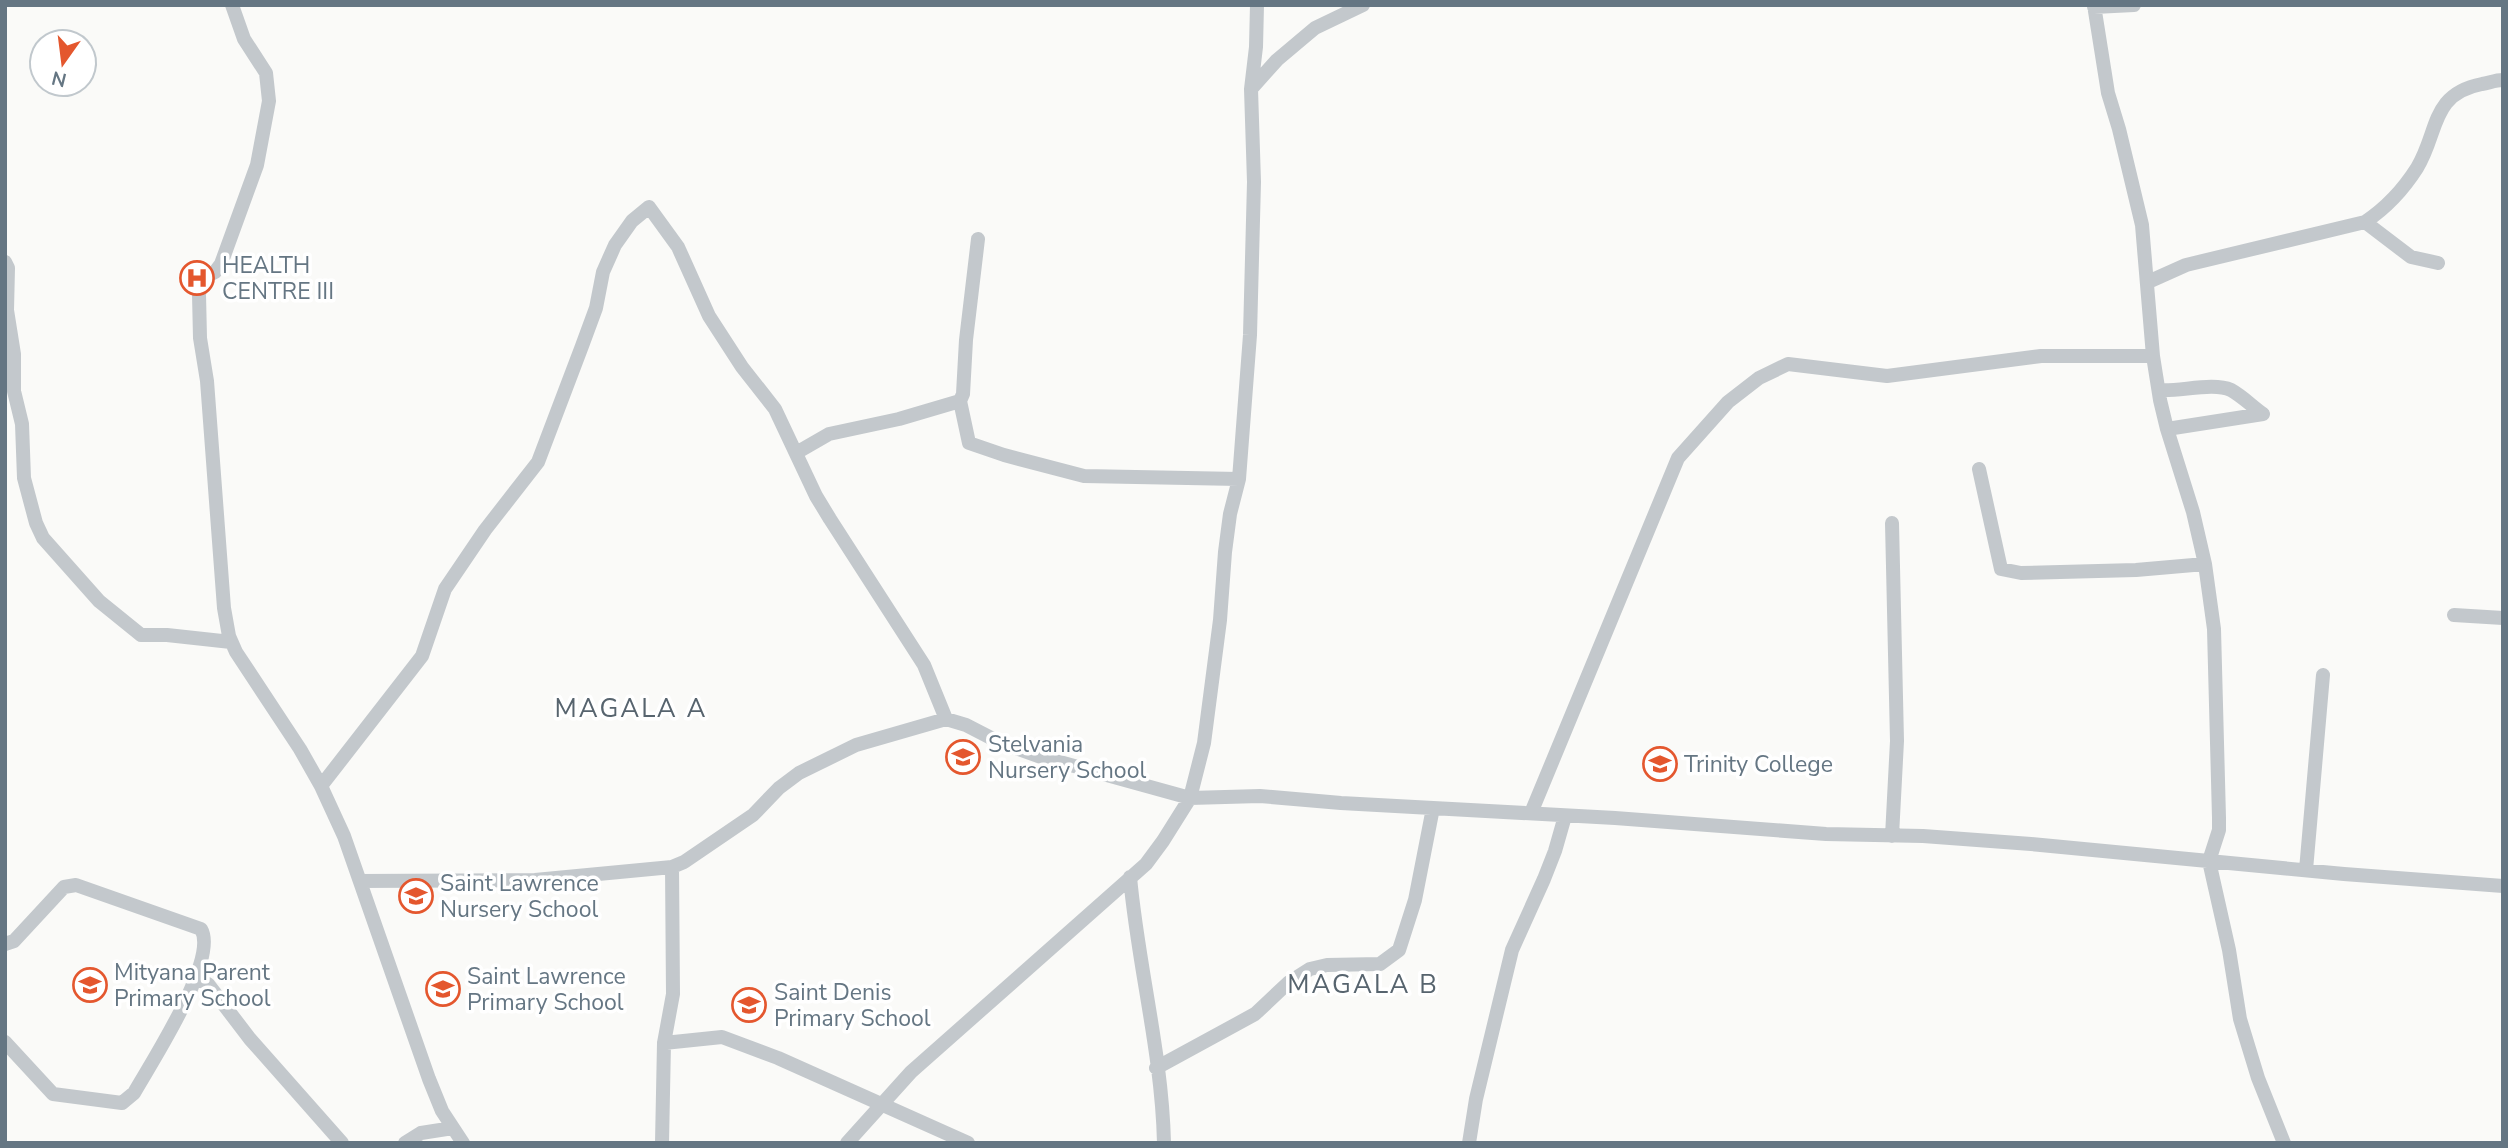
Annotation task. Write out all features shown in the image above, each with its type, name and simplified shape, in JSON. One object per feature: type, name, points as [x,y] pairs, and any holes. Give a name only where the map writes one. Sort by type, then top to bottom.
[{"type":"street","points":[[232,5],[244,39],[267,73],[270,88],[257,165],[221,264],[215,272],[203,278],[199,294],[200,338],[206,381],[224,608],[231,642],[321,786],[344,836],[429,1079],[442,1111],[463,1143]]},
{"type":"street","points":[[847,1143],[880,1104],[920,1064],[1146,864],[1190,798],[1204,743],[1220,620],[1226,539],[1239,479],[1250,335],[1254,182],[1251,89],[1257,5]]},
{"type":"street","points":[[1251,89],[1295,43],[1315,28],[1363,5]]},
{"type":"street","points":[[2134,5],[2094,6],[2103,69],[2142,225],[2153,356],[2159,390],[2167,429],[2193,512],[2214,629],[2220,818],[2209,861],[2229,950],[2240,1019],[2258,1077],[2284,1143]]},
{"type":"street","points":[[2148,282],[2186,265],[2365,222],[2386,207],[2418,167],[2435,119],[2444,105],[2463,88],[2503,80]]},
{"type":"street","points":[[321,786],[422,656],[446,589],[509,496],[528,477],[538,462],[596,308],[603,272],[615,244],[632,221],[649,207],[678,247],[709,316],[742,367],[775,409],[830,519],[924,665],[946,719]]},
{"type":"street","points":[[2365,222],[2411,257],[2438,263]]},
{"type":"street","points":[[978,239],[966,340],[963,394],[960,401],[969,443],[1084,476],[1239,479]]},
{"type":"street","points":[[5,262],[8,268],[8,310],[14,354],[14,391],[22,424],[24,478],[36,523],[43,538],[99,601],[141,635],[231,642]]},
{"type":"street","points":[[1531,813],[1678,458],[1728,402],[1759,378],[1788,364],[1887,376],[2041,356],[2153,356]]},
{"type":"street","points":[[2159,390],[2200,387],[2230,389],[2263,414],[2167,429]]},
{"type":"street","points":[[796,453],[829,435],[960,401]]},
{"type":"street","points":[[1979,469],[2001,569],[2021,573],[2136,570],[2204,564]]},
{"type":"street","points":[[1892,523],[1897,741],[1892,836]]},
{"type":"street","points":[[2454,615],[2503,618]]},
{"type":"street","points":[[2306,870],[2323,675]]},
{"type":"street","points":[[360,881],[535,880],[672,867],[684,862],[752,815],[779,788],[821,760],[856,745],[946,719],[1038,757],[1190,798],[1260,796],[1818,834],[2031,844],[2503,886]]},
{"type":"street","points":[[1156,1068],[1255,1014],[1288,983],[1310,969],[1327,965],[1380,964],[1399,950],[1415,900],[1433,808]]},
{"type":"street","points":[[1469,1143],[1476,1099],[1511,950],[1548,869],[1564,816]]},
{"type":"street","points":[[662,1143],[664,1043],[673,994],[672,867]]},
{"type":"street","points":[[1130,877],[1164,1143]]},
{"type":"street","points":[[5,944],[14,941],[64,887],[76,885],[201,929],[205,936],[204,956],[197,979],[134,1093],[122,1103],[53,1094],[5,1041]]},
{"type":"street","points":[[197,979],[208,984],[250,1039],[342,1143]]},
{"type":"street","points":[[664,1043],[722,1037],[778,1058],[968,1143]]},
{"type":"street","points":[[405,1143],[421,1133],[453,1128]]},
{"type":"place","name":"HEALTH CENTRE III","points":[[197,278]]},
{"type":"place","name":"Stelvania Nursery School","points":[[963,757]]},
{"type":"place","name":"Trinity College","points":[[1660,764]]},
{"type":"place","name":"Saint Lawrence Nursery School","points":[[416,896]]},
{"type":"place","name":"Mityana Parent Primary School","points":[[90,985]]},
{"type":"place","name":"Saint Lawrence Primary School","points":[[443,989]]},
{"type":"place","name":"Saint Denis Primary School","points":[[749,1005]]},
{"type":"district","name":"MAGALA A","points":[[631,708]]},
{"type":"district","name":"MAGALA B","points":[[1363,984]]}]
